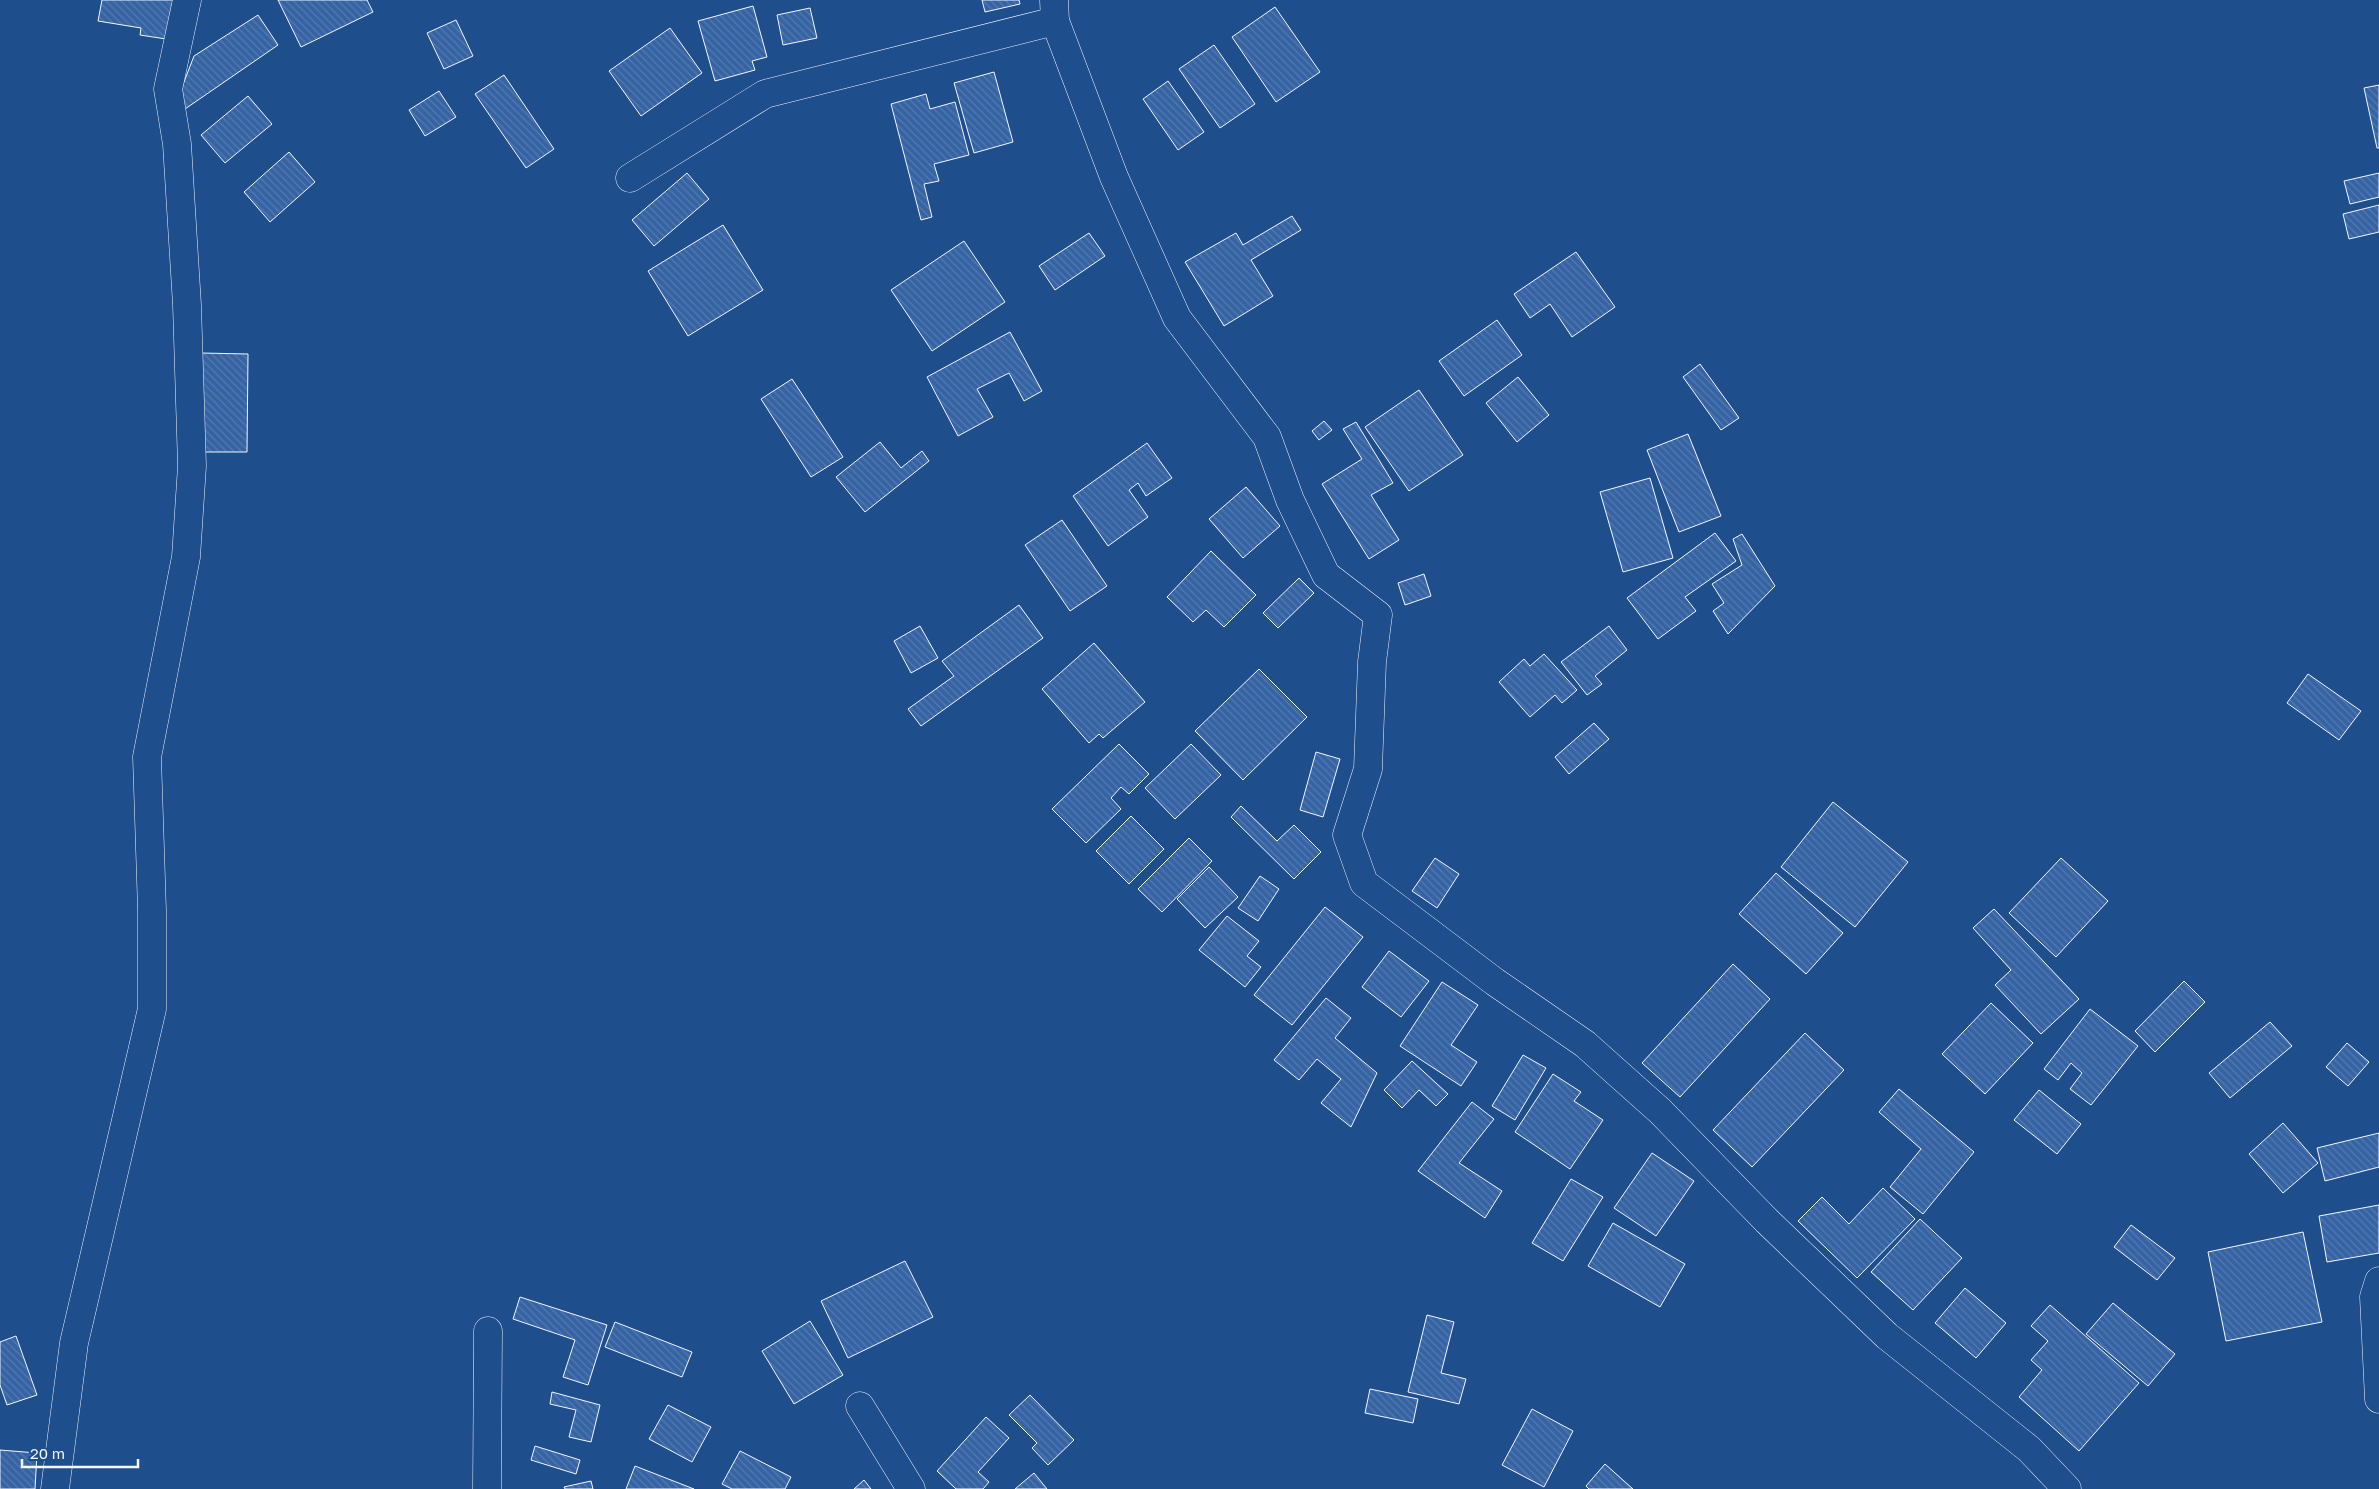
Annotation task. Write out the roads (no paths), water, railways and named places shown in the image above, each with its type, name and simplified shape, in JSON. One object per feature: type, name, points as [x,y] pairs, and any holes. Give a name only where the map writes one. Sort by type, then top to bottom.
[{"type":"street","points":[[55,1489],[74,1343],[152,1009],[147,757],[186,557],[192,466],[187,305],[178,162],[168,89],[187,0]]},
{"type":"street","points":[[630,178],[765,94],[1054,11],[1114,177],[1177,318],[1268,437],[1290,500],[1326,575],[1378,615],[1372,662],[1368,769],[1347,835],[1364,883],[1495,982],[1585,1044],[1660,1111],[1767,1221],[1887,1336],[2029,1449],[2067,1489]]},
{"type":"street","points":[[2379,1281],[2374,1297],[2379,1399]]},
{"type":"street","points":[[488,1331],[488,1489]]},
{"type":"street","points":[[860,1406],[911,1489]]}]
